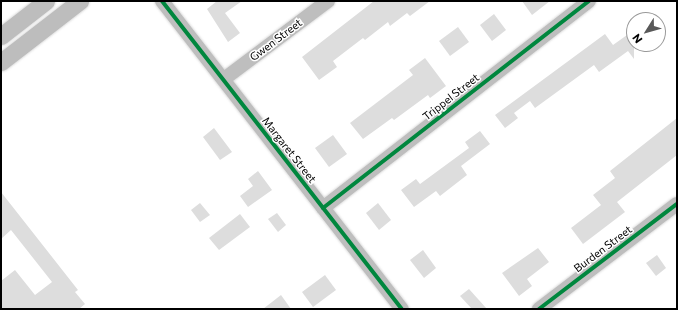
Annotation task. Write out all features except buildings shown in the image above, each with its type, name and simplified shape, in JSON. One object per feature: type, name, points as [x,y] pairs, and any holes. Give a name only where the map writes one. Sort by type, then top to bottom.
[{"type":"main road","points":[[1,36],[46,1]]},
{"type":"main road","points":[[1,62],[76,2]]},
{"type":"street","name":"Margaret Street","points":[[162,1],[402,309]]},
{"type":"street","name":"Gwen Street","points":[[224,79],[328,1]]},
{"type":"street","name":"Trippel Street","points":[[323,208],[589,1]]},
{"type":"street","name":"Burden Street","points":[[539,309],[677,204]]},
{"type":"cycle path","points":[[162,1],[402,309]]},
{"type":"cycle path","points":[[323,208],[589,1]]},
{"type":"cycle path","points":[[539,309],[677,204]]}]
